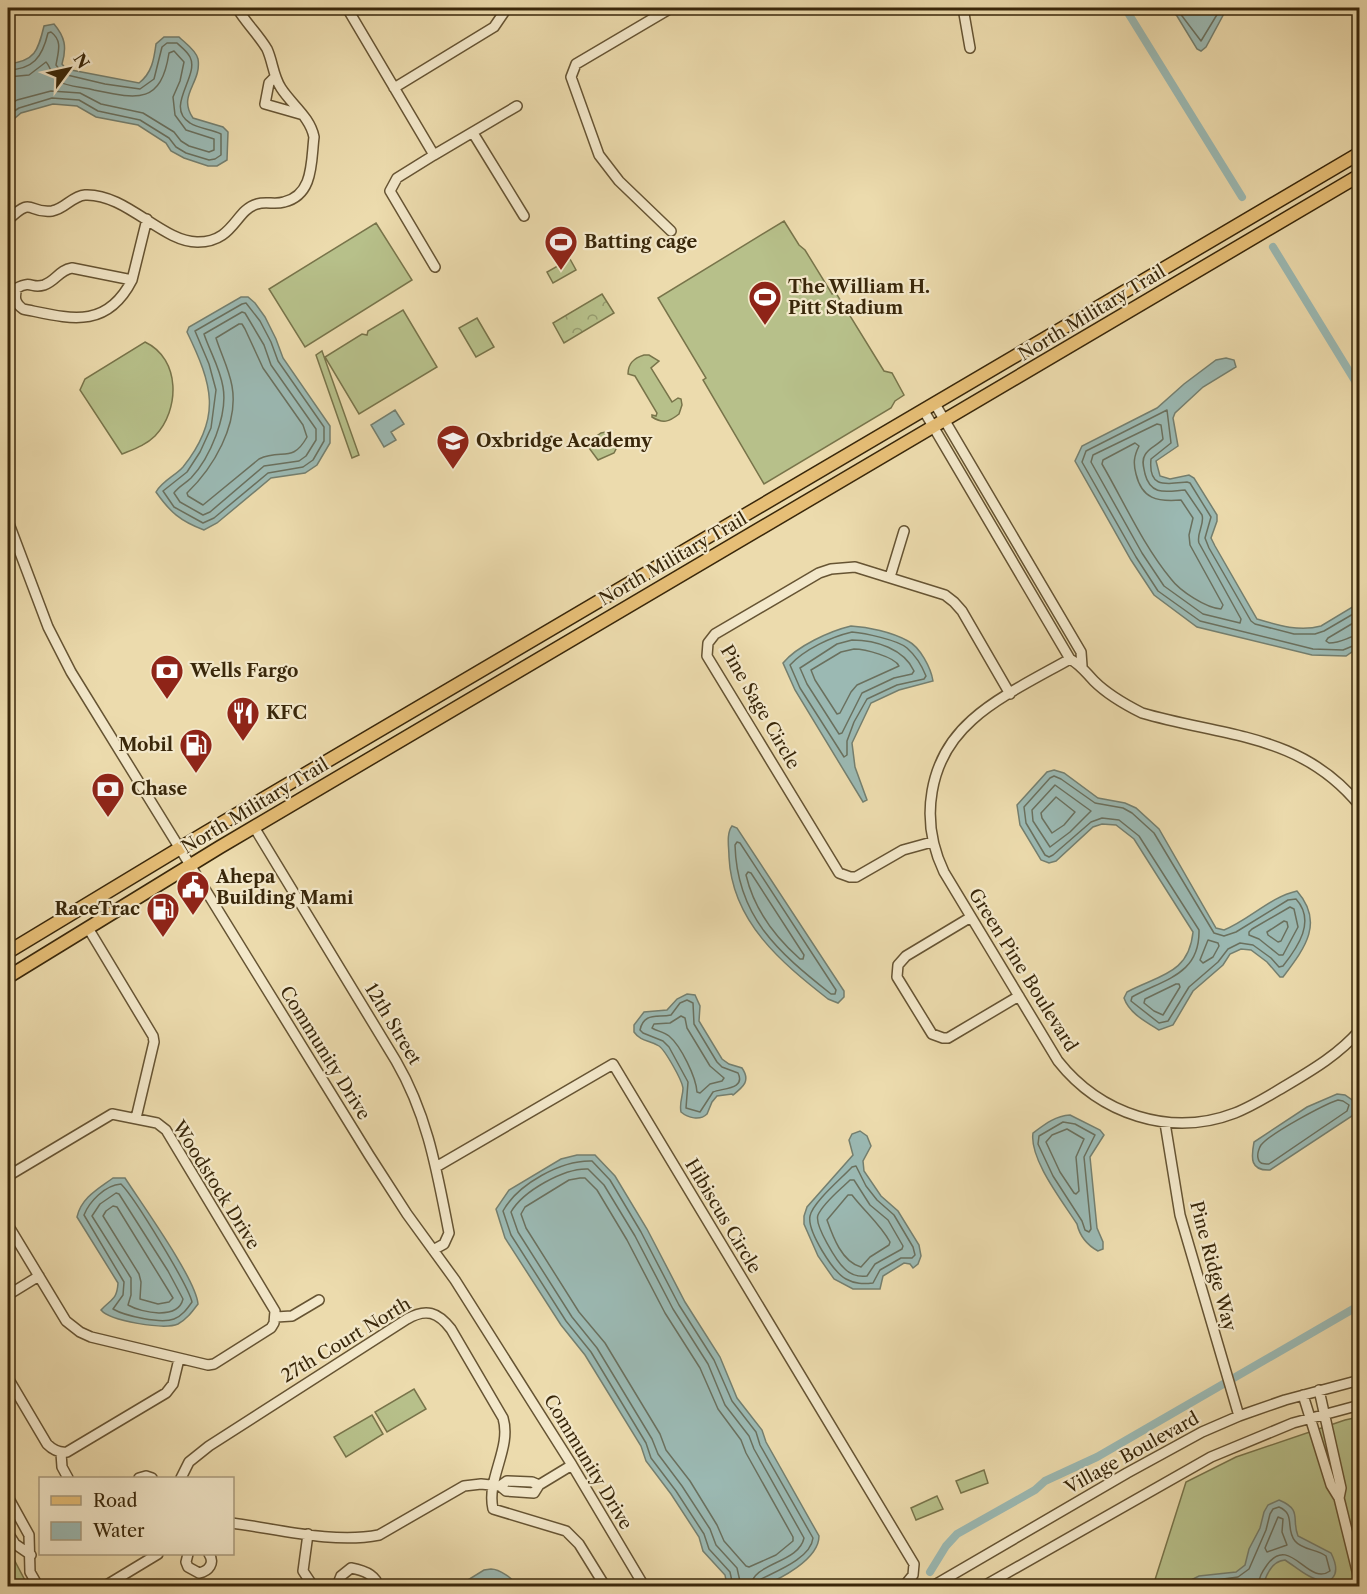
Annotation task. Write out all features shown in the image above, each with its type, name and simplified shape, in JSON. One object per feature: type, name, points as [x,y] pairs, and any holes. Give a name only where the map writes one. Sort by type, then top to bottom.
[{"type":"main road","name":"North Military Trail","points":[[8,952],[180,848],[1359,153]]},
{"type":"main road","name":"North Military Trail","points":[[8,977],[254,827],[1359,176]]},
{"type":"main road","points":[[552,628],[563,645]]},
{"type":"street","points":[[46,8],[73,8]]},
{"type":"street","points":[[8,220],[23,207],[54,211],[66,206],[75,198],[86,195],[112,202],[177,237],[202,242],[225,233],[250,207],[263,203],[281,203],[298,196],[308,182],[314,137],[308,120],[300,114],[275,77],[267,50],[237,8]]},
{"type":"street","points":[[347,8],[434,155]]},
{"type":"street","points":[[394,88],[494,27],[507,8]]},
{"type":"street","points":[[671,8],[576,64],[571,77],[599,155],[619,181],[671,231]]},
{"type":"street","points":[[963,8],[970,48]]},
{"type":"street","points":[[275,77],[269,83],[265,104],[300,114]]},
{"type":"street","points":[[435,267],[390,191],[397,178],[517,106]]},
{"type":"street","points":[[473,133],[524,216]]},
{"type":"street","points":[[132,280],[72,268],[66,269],[48,284],[37,286],[26,284],[17,288],[15,300],[23,309],[65,318],[85,318],[104,311],[115,303],[132,280],[147,219]]},
{"type":"street","points":[[935,404],[939,424],[1070,659],[1082,666],[1092,680],[1125,705],[1142,712],[1258,740],[1298,755],[1328,774],[1359,806]]},
{"type":"street","points":[[924,411],[939,424],[1081,652],[1082,666]]},
{"type":"street","name":"Community Drive","points":[[8,521],[48,627],[71,672],[369,1155],[407,1214],[455,1280],[572,1465],[644,1587]]},
{"type":"street","points":[[890,577],[904,531]]},
{"type":"street","name":"Pine Sage Circle","points":[[932,842],[903,850],[856,877],[850,878],[839,873],[707,656],[708,643],[715,634],[819,573],[831,569],[855,567],[934,590],[954,602],[1010,694]]},
{"type":"street","name":"Green Pine Boulevard","points":[[1070,659],[1010,694],[972,720],[960,732],[943,756],[931,794],[929,811],[932,842],[944,872],[1059,1061],[1089,1093],[1128,1114],[1166,1123],[1203,1122],[1234,1114],[1251,1106],[1328,1060],[1359,1030]]},
{"type":"street","name":"12th Street","points":[[254,827],[405,1076],[424,1120],[449,1233],[444,1244],[433,1250]]},
{"type":"street","points":[[970,917],[906,956],[898,965],[897,976],[928,1029],[937,1037],[948,1038],[1018,996]]},
{"type":"street","points":[[88,928],[153,1036],[154,1042],[136,1118]]},
{"type":"street","name":"Hibiscus Circle","points":[[436,1167],[613,1064],[914,1564],[913,1575],[904,1587]]},
{"type":"street","name":"Woodstock Drive","points":[[8,1176],[107,1116],[118,1113],[157,1123],[166,1130],[275,1311],[276,1317]]},
{"type":"street","name":"Pine Ridge Way","points":[[1166,1123],[1180,1215],[1239,1416]]},
{"type":"street","points":[[8,1224],[66,1321],[80,1332],[91,1337],[202,1365],[214,1364],[272,1328],[276,1317],[292,1316],[319,1300]]},
{"type":"street","points":[[8,1295],[39,1276]]},
{"type":"street","name":"27th Court North","points":[[182,1477],[189,1462],[209,1446],[407,1318],[423,1312],[431,1312],[445,1321],[451,1329],[504,1418],[506,1433],[492,1503],[493,1509],[566,1530],[579,1544],[606,1587]]},
{"type":"street","points":[[8,1378],[47,1444],[51,1449],[61,1453],[67,1452],[166,1393],[173,1384],[179,1359]]},
{"type":"street","name":"Village Boulevard","points":[[933,1587],[1202,1432],[1239,1416],[1319,1390],[1359,1380]]},
{"type":"street","points":[[1319,1390],[1341,1488],[1339,1498]]},
{"type":"street","points":[[1303,1395],[1331,1485],[1339,1498],[1359,1582]]},
{"type":"street","points":[[984,1587],[1201,1462],[1310,1418],[1359,1405]]},
{"type":"street","points":[[61,1453],[62,1467],[67,1477]]},
{"type":"street","points":[[234,1523],[350,1538],[378,1535],[464,1486],[481,1484],[497,1486],[507,1481],[532,1482],[539,1485],[572,1465]]},
{"type":"street","points":[[8,1497],[28,1535],[31,1555],[30,1572],[38,1587]]},
{"type":"street","points":[[8,1533],[15,1544],[31,1555]]},
{"type":"street","points":[[308,1534],[303,1571],[313,1587]]},
{"type":"street","points":[[31,1555],[39,1550]]},
{"type":"street","points":[[105,1587],[156,1555]]},
{"type":"street","points":[[187,1555],[188,1567],[199,1573],[209,1568],[212,1563],[209,1555]]},
{"type":"street","points":[[337,1587],[342,1575],[351,1569],[357,1569],[372,1576],[377,1580],[378,1587]]},
{"type":"green space","name":"The William H. Pitt Stadium","points":[[784,221],[832,294],[836,293],[884,371],[892,373],[904,395],[895,401],[891,408],[764,484],[703,380],[706,378],[658,298]]},
{"type":"green space","points":[[376,223],[412,280],[305,347],[269,289]]},
{"type":"green space","name":"Batting cage","points":[[570,259],[576,270],[553,283],[547,272]]},
{"type":"green space","points":[[602,294],[614,313],[564,343],[553,323]]},
{"type":"green space","points":[[403,310],[437,367],[359,414],[325,357],[362,334],[367,335],[368,331]]},
{"type":"green space","points":[[477,318],[494,347],[476,357],[459,328]]},
{"type":"green space","points":[[145,342],[157,350],[171,372],[172,399],[169,413],[155,436],[122,454],[80,390],[85,379]]},
{"type":"green space","points":[[322,351],[359,455],[352,458],[316,355]]},
{"type":"green space","points":[[644,355],[649,355],[659,361],[651,368],[672,402],[678,398],[681,399],[679,414],[669,420],[659,421],[652,417],[657,413],[635,376],[628,374],[632,362]]},
{"type":"green space","points":[[606,432],[616,443],[616,449],[614,453],[598,460],[589,448],[588,442]]},
{"type":"green space","points":[[414,1389],[426,1409],[387,1432],[375,1412]]},
{"type":"green space","points":[[372,1415],[383,1434],[346,1457],[334,1437]]},
{"type":"green space","points":[[1359,1417],[1359,1586],[1153,1586],[1186,1482],[1236,1457]]},
{"type":"green space","points":[[984,1470],[988,1483],[961,1493],[956,1481]]},
{"type":"green space","points":[[937,1496],[943,1509],[916,1520],[911,1508]]},
{"type":"green space","points":[[8,1548],[28,1586],[8,1586]]},
{"type":"water","points":[[1169,8],[1227,8],[1206,47],[1201,51],[1197,49],[1177,16]]},
{"type":"water","points":[[54,24],[64,42],[62,64],[66,69],[139,83],[150,70],[156,44],[164,37],[179,37],[193,50],[198,59],[197,75],[189,96],[189,110],[193,118],[223,127],[228,132],[227,160],[217,166],[208,166],[184,158],[171,151],[166,143],[138,125],[96,117],[77,106],[53,104],[21,113],[8,124],[8,64],[30,57],[40,42],[44,26]]},
{"type":"water","points":[[241,297],[248,297],[265,317],[283,358],[330,426],[330,443],[317,465],[305,473],[271,478],[217,523],[204,530],[176,515],[156,492],[183,467],[196,449],[208,416],[207,384],[203,368],[187,332],[189,327]]},
{"type":"water","points":[[1226,358],[1234,360],[1236,367],[1203,387],[1175,413],[1173,418],[1178,446],[1156,461],[1160,476],[1170,479],[1189,475],[1194,478],[1217,515],[1211,538],[1257,619],[1288,627],[1313,628],[1321,626],[1359,603],[1359,647],[1346,656],[1312,655],[1197,627],[1154,595],[1131,560],[1075,461],[1082,446],[1157,408],[1216,360]]},
{"type":"water","points":[[395,410],[404,424],[391,432],[396,440],[384,447],[371,425]]},
{"type":"water","points":[[851,626],[887,633],[912,644],[924,658],[933,681],[899,690],[871,703],[852,743],[855,767],[867,800],[863,802],[795,690],[783,663],[814,640]]},
{"type":"water","points":[[1054,770],[1064,773],[1098,798],[1125,803],[1136,808],[1159,829],[1216,928],[1224,930],[1278,898],[1297,891],[1310,914],[1310,925],[1304,946],[1283,977],[1280,977],[1267,962],[1251,950],[1241,949],[1230,954],[1223,965],[1193,991],[1173,1025],[1159,1030],[1134,1013],[1124,998],[1127,992],[1161,977],[1179,965],[1186,957],[1193,932],[1134,839],[1116,825],[1102,824],[1093,827],[1056,861],[1049,863],[1041,860],[1020,825],[1017,805],[1047,772]]},
{"type":"water","points":[[732,826],[737,828],[844,991],[844,997],[838,1003],[828,999],[794,971],[762,939],[750,921],[739,902],[732,880],[728,841]]},
{"type":"water","points":[[687,994],[695,995],[700,1006],[699,1021],[722,1059],[742,1068],[746,1077],[745,1083],[737,1092],[733,1095],[717,1096],[707,1114],[698,1118],[681,1112],[682,1084],[665,1053],[659,1046],[640,1038],[634,1032],[634,1025],[644,1012],[667,1010],[677,999]]},
{"type":"water","points":[[1337,1094],[1345,1095],[1355,1102],[1356,1110],[1352,1116],[1270,1170],[1263,1170],[1255,1166],[1252,1158],[1254,1142],[1307,1107]]},
{"type":"water","points":[[1070,1115],[1100,1130],[1104,1135],[1090,1157],[1097,1228],[1103,1242],[1103,1249],[1098,1251],[1082,1237],[1077,1224],[1041,1167],[1033,1143],[1033,1133],[1055,1119]]},
{"type":"water","points":[[860,1131],[867,1136],[871,1146],[863,1161],[864,1171],[881,1196],[898,1211],[919,1245],[921,1256],[918,1264],[913,1268],[910,1264],[904,1263],[883,1276],[880,1289],[853,1289],[834,1279],[818,1256],[804,1224],[807,1207],[853,1155],[849,1140],[852,1134]]},
{"type":"water","points":[[577,1155],[595,1155],[615,1176],[647,1229],[685,1302],[720,1357],[737,1398],[762,1430],[766,1442],[819,1536],[813,1553],[778,1579],[756,1587],[727,1585],[725,1575],[703,1551],[699,1537],[646,1461],[641,1446],[585,1355],[561,1325],[505,1238],[496,1209],[509,1190],[561,1159]]},
{"type":"water","points":[[113,1178],[125,1178],[155,1222],[195,1292],[198,1304],[187,1318],[178,1324],[161,1326],[126,1321],[101,1310],[115,1296],[118,1283],[77,1217],[86,1199]]},
{"type":"water","points":[[1279,1500],[1294,1511],[1298,1536],[1331,1553],[1335,1568],[1333,1578],[1324,1581],[1317,1580],[1285,1560],[1273,1566],[1263,1586],[1179,1586],[1199,1576],[1236,1572],[1245,1565],[1264,1512],[1268,1505]]},
{"type":"water","points":[[491,1569],[506,1575],[518,1586],[458,1586],[484,1570]]},
{"type":"waterway","points":[[1125,8],[1242,197]]},
{"type":"waterway","points":[[1273,247],[1360,389]]},
{"type":"waterway","points":[[930,1572],[946,1546],[957,1534],[1035,1490],[1045,1481],[1097,1457],[1360,1305]]},
{"type":"place","name":"Batting cage","points":[[561,271]]},
{"type":"place","name":"The William H. Pitt Stadium","points":[[765,326]]},
{"type":"place","name":"Oxbridge Academy","points":[[453,470]]},
{"type":"place","name":"Wells Fargo","points":[[167,700]]},
{"type":"place","name":"KFC","points":[[243,742]]},
{"type":"place","name":"Mobil","points":[[196,774]]},
{"type":"place","name":"Chase","points":[[108,818]]},
{"type":"place","name":"Ahepa Building Mami","points":[[193,916]]},
{"type":"place","name":"RaceTrac","points":[[163,938]]}]
